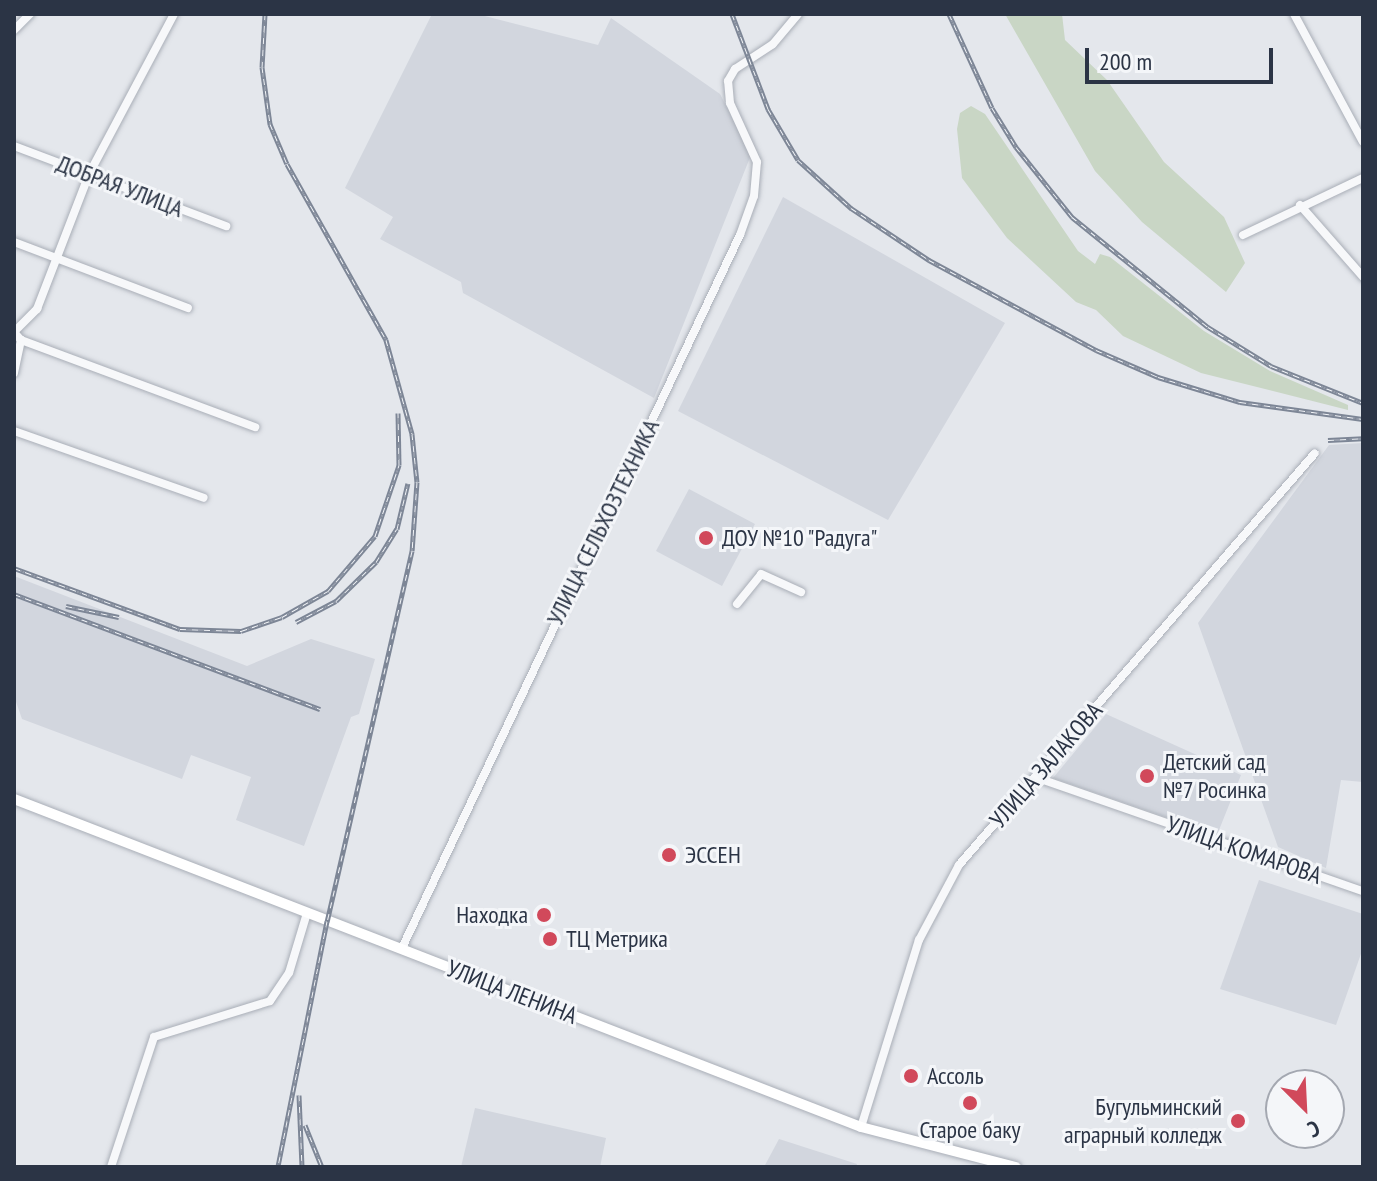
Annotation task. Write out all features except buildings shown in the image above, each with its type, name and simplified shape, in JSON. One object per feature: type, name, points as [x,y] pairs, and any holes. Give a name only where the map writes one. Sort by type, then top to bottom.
[{"type":"main road","name":"УЛИЦА ЛЕНИНА","points":[[14,799],[861,1127],[1016,1167]]},
{"type":"street","points":[[14,30],[30,14]]},
{"type":"street","points":[[174,14],[89,174],[37,309],[14,332],[21,340],[255,427]]},
{"type":"street","name":"УЛИЦА СЕЛЬХОЗТЕХНИКА","points":[[402,948],[740,235],[754,196],[757,162],[726,91],[735,69],[773,44],[798,14]]},
{"type":"street","points":[[1294,14],[1363,142]]},
{"type":"street","name":"ДОБРАЯ УЛИЦА","points":[[14,146],[226,226]]},
{"type":"street","points":[[1243,235],[1300,205],[1363,178]]},
{"type":"street","points":[[1300,205],[1363,277]]},
{"type":"street","points":[[14,242],[188,308]]},
{"type":"street","points":[[14,373],[21,340]]},
{"type":"street","points":[[14,431],[204,498]]},
{"type":"street","name":"УЛИЦА ЗАЛАКОВА","points":[[861,1127],[919,940],[959,865],[1315,453]]},
{"type":"street","points":[[737,604],[761,574],[801,592]]},
{"type":"street","name":"УЛИЦА КОМАРОВА","points":[[1035,777],[1363,891]]},
{"type":"street","points":[[111,1167],[154,1037],[270,1001],[289,973],[307,913]]},
{"type":"shaded area","points":[[432,14],[477,14],[598,45],[611,18],[720,94],[751,155],[654,398],[463,293],[461,282],[380,239],[393,217],[345,188]]},
{"type":"shaded area","points":[[783,197],[1005,323],[888,520],[678,411]]},
{"type":"shaded area","points":[[1363,443],[1363,782],[1341,780],[1326,868],[1278,847],[1198,623],[1329,445]]},
{"type":"shaded area","name":"ДОУ №10 \"Радуга\"","points":[[689,489],[755,524],[722,586],[656,551]]},
{"type":"shaded area","points":[[14,576],[247,666],[311,639],[375,659],[359,714],[351,717],[304,846],[236,820],[251,777],[191,755],[182,779],[22,719],[14,696]]},
{"type":"shaded area","name":"Детский сад №7 Росинка","points":[[1106,714],[1241,775],[1217,835],[1053,778]]},
{"type":"shaded area","points":[[1259,880],[1363,914],[1363,948],[1336,1025],[1220,989]]},
{"type":"shaded area","points":[[475,1108],[606,1138],[600,1167],[461,1167]]},
{"type":"shaded area","points":[[779,1139],[857,1164],[856,1167],[764,1167]]},
{"type":"green space","points":[[1005,14],[1062,14],[1065,40],[1107,80],[1164,162],[1224,217],[1245,263],[1226,292],[1142,222],[1095,171]]},
{"type":"green space","points":[[971,106],[985,114],[1078,251],[1095,264],[1100,254],[1110,257],[1204,331],[1270,371],[1348,405],[1348,410],[1201,373],[1123,336],[1096,310],[1076,302],[1007,238],[962,178],[957,129],[960,113]]},
{"type":"railway","points":[[265,14],[262,67],[270,124],[287,164],[386,340],[412,434],[417,482],[412,551],[327,921],[278,1167]]},
{"type":"railway","points":[[732,14],[768,109],[798,160],[851,208],[929,260],[1096,350],[1158,377],[1240,402],[1363,419]]},
{"type":"railway","points":[[949,14],[992,108],[1016,147],[1072,217],[1208,327],[1271,366],[1363,403]]},
{"type":"railway","points":[[14,568],[180,629],[241,631],[282,617],[328,591],[375,536],[399,465],[398,413]]},
{"type":"railway","points":[[1328,440],[1363,438]]},
{"type":"railway","points":[[296,622],[336,601],[376,562],[397,529],[408,483]]},
{"type":"railway","points":[[14,594],[320,709]]},
{"type":"railway","points":[[66,606],[119,617]]},
{"type":"railway","points":[[299,1095],[302,1167]]},
{"type":"railway","points":[[305,1125],[322,1167]]},
{"type":"place","name":"ДОУ №10 \"Радуга\"","points":[[706,538]]},
{"type":"place","name":"Детский сад №7 Росинка","points":[[1147,776]]},
{"type":"place","name":"ЭССЕН","points":[[669,855]]},
{"type":"place","name":"Находка","points":[[544,915]]},
{"type":"place","name":"ТЦ Метрика","points":[[550,939]]},
{"type":"place","name":"Ассоль","points":[[911,1076]]},
{"type":"place","name":"Старое баку","points":[[970,1103]]},
{"type":"place","name":"Бугульминский аграрный колледж","points":[[1238,1121]]}]
